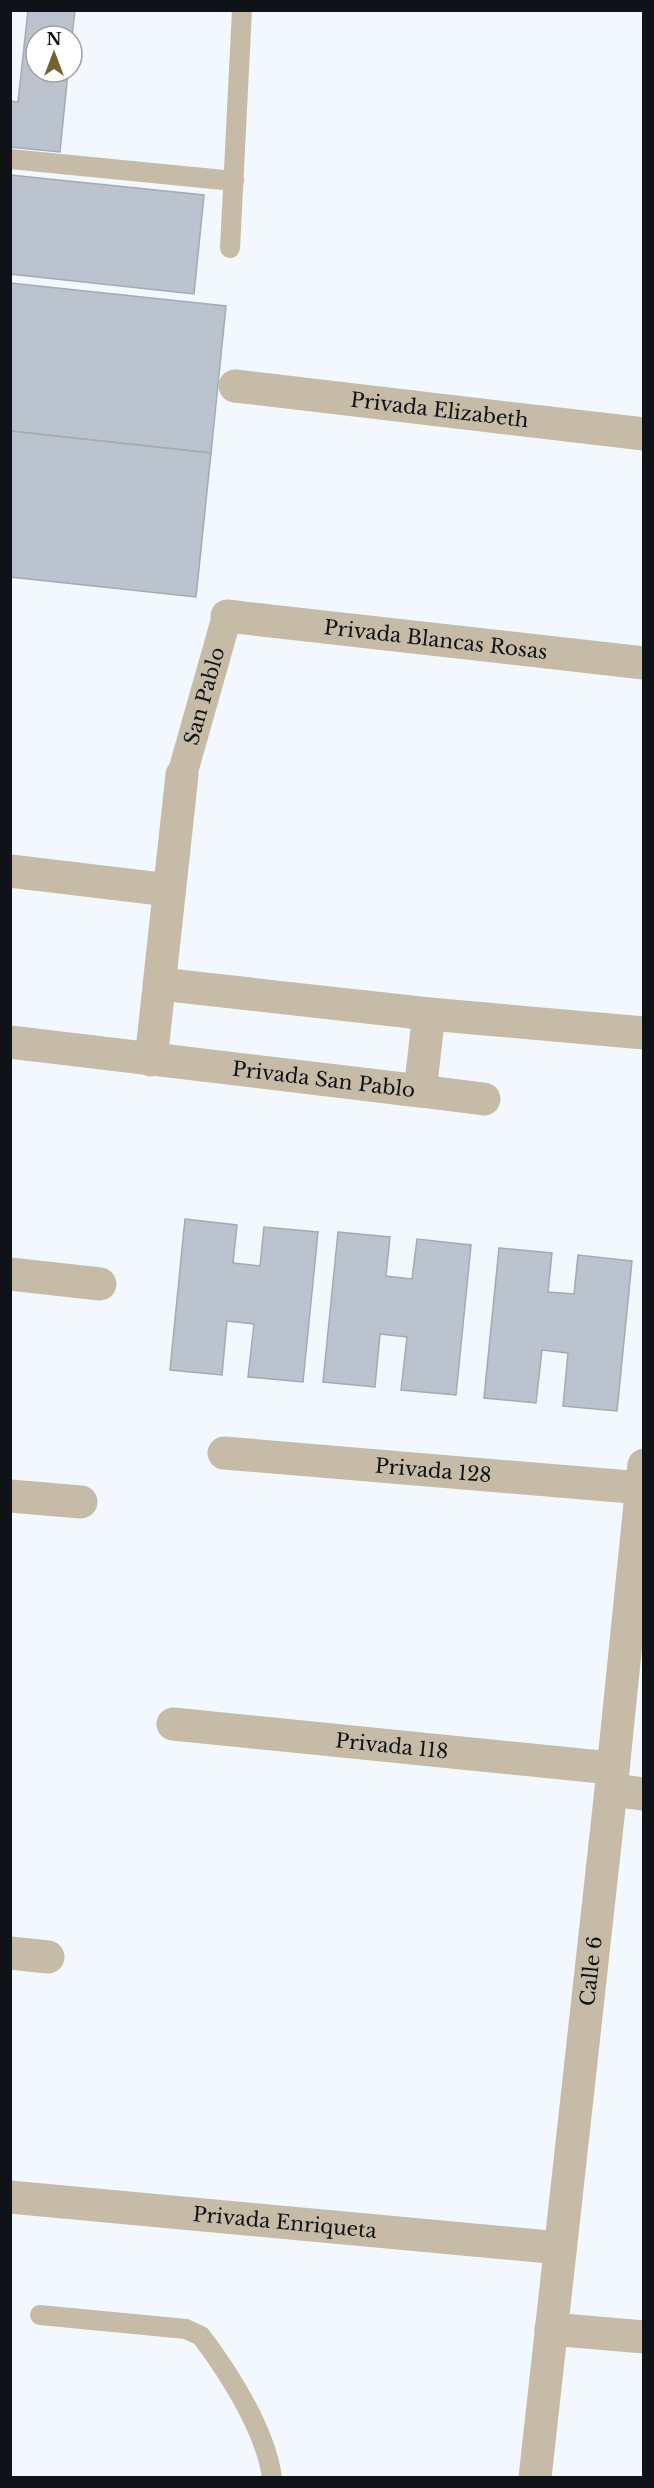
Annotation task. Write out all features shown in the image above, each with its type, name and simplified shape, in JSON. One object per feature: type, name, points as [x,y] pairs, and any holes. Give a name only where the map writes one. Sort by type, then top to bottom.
[{"type":"street","name":"Privada Elizabeth","points":[[235,386],[644,434]]},
{"type":"street","name":"Privada Blancas Rosas","points":[[227,616],[644,663]]},
{"type":"street","name":"San Pablo","points":[[182,775],[227,616]]},
{"type":"street","points":[[151,1060],[182,775]]},
{"type":"street","points":[[10,871],[169,890]]},
{"type":"street","points":[[160,984],[429,1014],[644,1033]]},
{"type":"street","name":"Privada San Pablo","points":[[10,1042],[420,1091],[429,1014]]},
{"type":"street","points":[[420,1091],[484,1099]]},
{"type":"street","points":[[10,1274],[100,1284]]},
{"type":"street","name":"Privada 128","points":[[224,1453],[643,1476]]},
{"type":"street","name":"Calle 6","points":[[535,2478],[611,1779],[636,1623],[643,1476]]},
{"type":"street","points":[[10,1496],[81,1502]]},
{"type":"street","name":"Privada 118","points":[[173,1724],[611,1779],[644,1794]]},
{"type":"street","points":[[10,1953],[48,1957]]},
{"type":"street","name":"Privada Enriqueta","points":[[10,2197],[560,2248]]},
{"type":"street","points":[[551,2329],[644,2337]]},
{"type":"lane","points":[[230,248],[242,10]]},
{"type":"lane","points":[[10,159],[234,181]]},
{"type":"lane","points":[[40,2315],[186,2330],[201,2336],[257,2428],[270,2463],[272,2478]]},
{"type":"building","points":[[28,10],[75,10],[73,24],[26,24]]},
{"type":"building","points":[[24,47],[24,84],[67,84],[60,152],[10,147],[10,101],[18,102]]},
{"type":"building","points":[[10,175],[204,195],[194,294],[10,274]]},
{"type":"building","points":[[10,283],[226,306],[211,453],[10,431]]},
{"type":"building","points":[[10,431],[211,453],[196,597],[10,577]]},
{"type":"building","points":[[185,1219],[237,1225],[233,1263],[260,1266],[264,1227],[318,1232],[303,1382],[248,1377],[254,1324],[227,1321],[222,1375],[170,1370]]},
{"type":"building","points":[[338,1232],[390,1237],[386,1276],[412,1279],[417,1239],[471,1245],[456,1395],[401,1390],[407,1337],[380,1334],[375,1387],[323,1382]]},
{"type":"building","points":[[499,1248],[552,1253],[548,1292],[574,1294],[578,1255],[632,1261],[617,1411],[563,1406],[568,1353],[542,1350],[536,1403],[484,1398]]}]
